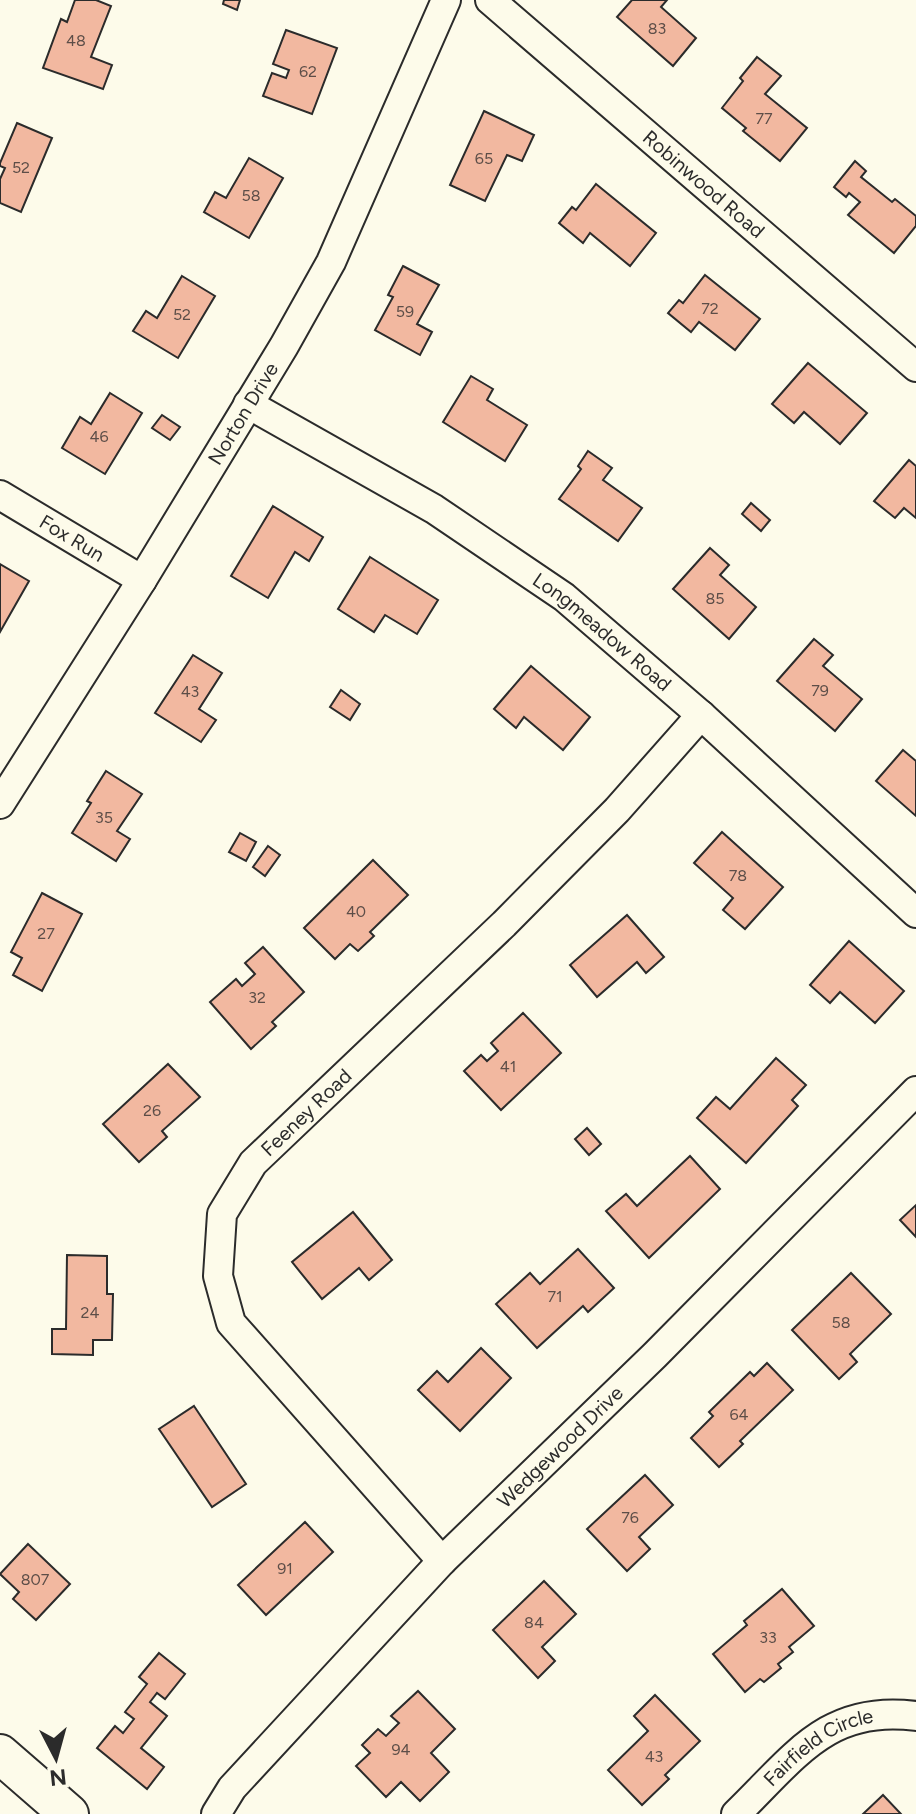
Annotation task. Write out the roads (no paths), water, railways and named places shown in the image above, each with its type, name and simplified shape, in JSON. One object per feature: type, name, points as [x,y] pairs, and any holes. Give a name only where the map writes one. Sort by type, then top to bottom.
[{"type":"main road","points":[[0,1754],[69,1814]]},
{"type":"street","name":"Norton Drive","points":[[0,804],[142,580],[331,262],[446,0]]},
{"type":"street","name":"Robinwood Road","points":[[490,0],[916,367]]},
{"type":"street","name":"Longmeadow Road","points":[[248,404],[434,509],[564,597],[701,715],[916,913]]},
{"type":"street","name":"Fox Run","points":[[0,495],[142,580]]},
{"type":"street","name":"Feeney Road","points":[[442,1561],[231,1323],[218,1276],[222,1214],[253,1163],[617,810],[701,715]]},
{"type":"street","name":"Wedgewood Drive","points":[[216,1814],[232,1788],[442,1561],[655,1355],[916,1091]]},
{"type":"street","name":"Fairfield Circle","points":[[736,1814],[820,1733],[853,1718],[891,1713],[916,1716]]}]
